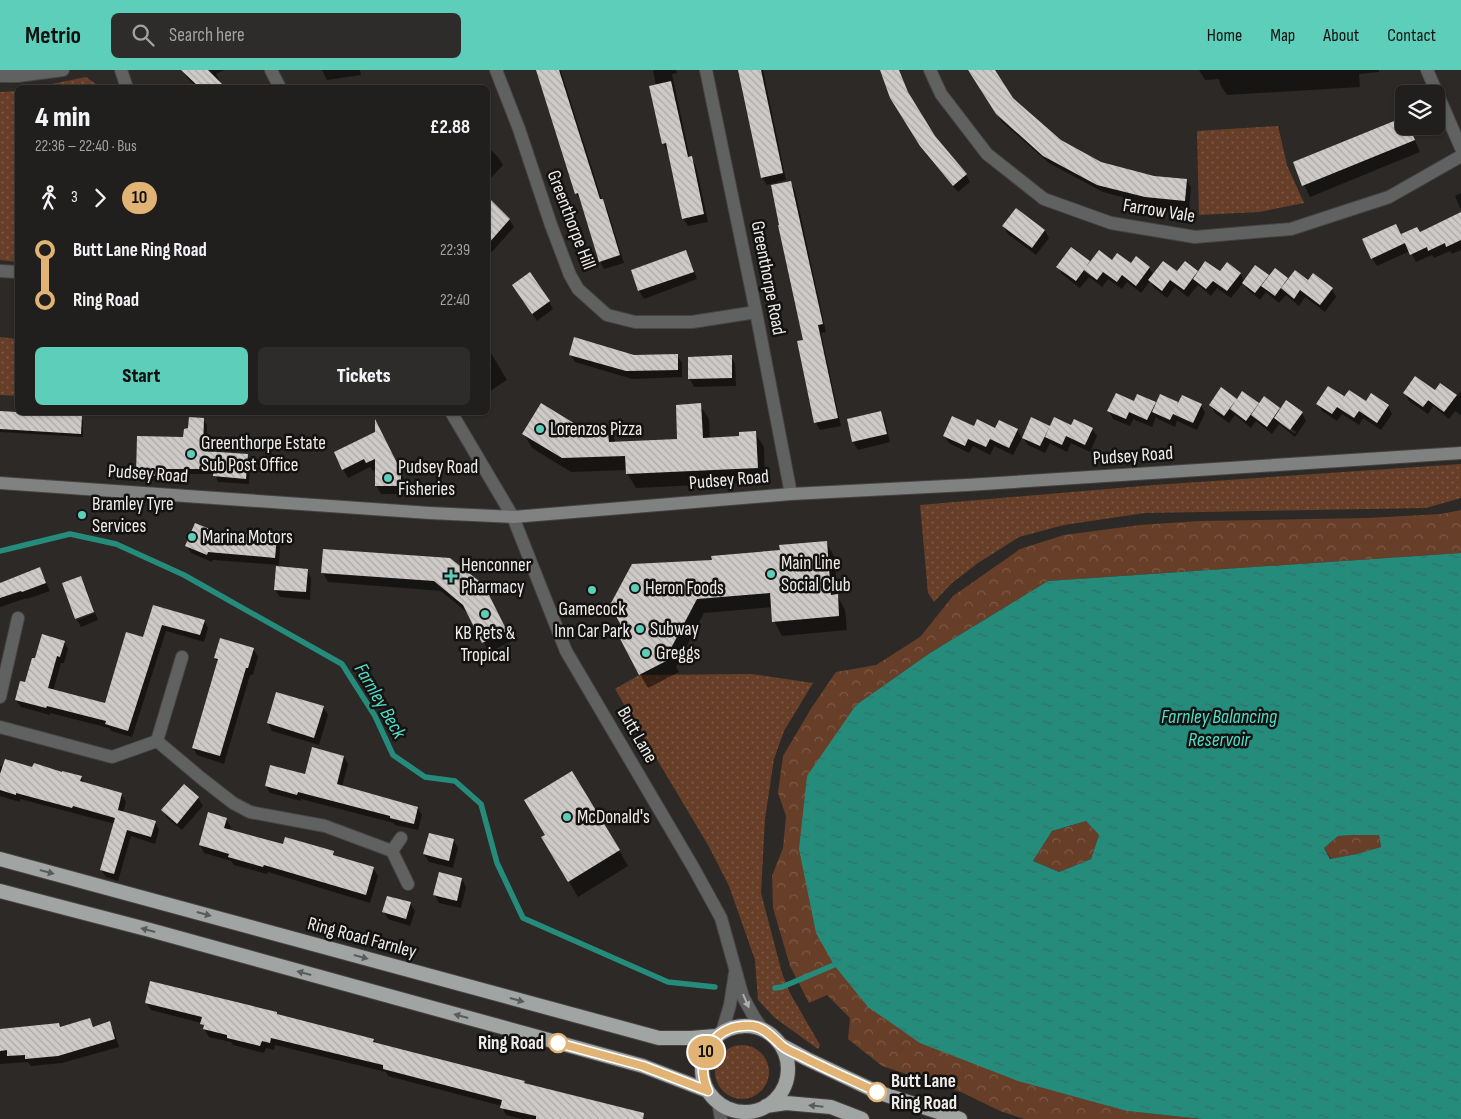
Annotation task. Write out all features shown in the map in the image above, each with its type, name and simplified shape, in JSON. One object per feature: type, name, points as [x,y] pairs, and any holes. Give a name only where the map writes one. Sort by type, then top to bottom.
[{"type":"highway","name":"Ring Road Farnley","points":[[0,859],[659,1038],[691,1038],[719,1034]]},
{"type":"highway","points":[[0,891],[150,930],[643,1066],[713,1097],[731,1109],[755,1112],[786,1103],[831,1108],[862,1119]]},
{"type":"highway","points":[[713,1097],[704,1082],[702,1068],[704,1053],[719,1034],[735,1027],[755,1026],[782,1045],[807,1059],[877,1092],[960,1119]]},
{"type":"highway","points":[[755,1112],[776,1098],[786,1082],[788,1068],[782,1045]]},
{"type":"main road","name":"Pudsey Road","points":[[0,483],[513,517],[791,494],[967,485],[1461,453]]},
{"type":"street","points":[[0,76],[18,76],[63,70]]},
{"type":"street","points":[[121,70],[126,85]]},
{"type":"street","points":[[271,70],[278,85]]},
{"type":"street","name":"Greenthorpe Hill","points":[[496,70],[520,129],[551,225],[570,275],[578,289],[607,315],[635,322],[692,322],[756,312]]},
{"type":"street","name":"Greenthorpe Road","points":[[706,70],[791,494]]},
{"type":"street","name":"Farrow Vale","points":[[930,70],[941,94],[987,154],[1044,199],[1111,223],[1195,237],[1290,229],[1389,197],[1461,156]]},
{"type":"street","points":[[1427,70],[1461,148]]},
{"type":"street","points":[[0,271],[15,272]]},
{"type":"street","name":"Butt Lane","points":[[453,415],[513,517],[566,651],[721,918],[743,996],[763,1030]]},
{"type":"street","points":[[0,697],[18,618]]},
{"type":"street","points":[[157,741],[182,657]]},
{"type":"street","points":[[0,727],[112,757],[157,741]]},
{"type":"street","points":[[157,741],[233,803],[250,812],[326,826],[392,851],[408,884]]},
{"type":"street","points":[[392,851],[401,838]]},
{"type":"street","name":"Butt Lane","points":[[719,1034],[730,1005],[735,968]]},
{"type":"street","points":[[713,1097],[722,1119]]},
{"type":"green space","points":[[86,77],[97,85],[47,85]]},
{"type":"green space","points":[[15,91],[15,262],[0,260],[0,92]]},
{"type":"green space","points":[[1278,126],[1287,165],[1304,203],[1259,212],[1199,215],[1197,131]]},
{"type":"green space","points":[[0,337],[15,339],[15,396],[0,395]]},
{"type":"green space","points":[[1461,464],[1461,498],[1426,508],[1145,513],[1064,525],[1019,537],[978,563],[952,583],[934,602],[928,593],[920,505],[1154,485]]},
{"type":"green space","points":[[1461,510],[1461,553],[1048,581],[930,653],[856,705],[1127,1111],[1202,1119],[1024,1119],[1000,1111],[961,1092],[882,1066],[848,1039],[850,1018],[827,995],[809,1003],[790,966],[773,908],[772,876],[783,848],[786,816],[778,793],[783,756],[812,707],[836,672],[876,665],[920,637],[953,596],[1020,549],[1064,535],[1140,525],[1199,521],[1367,518],[1441,514]]},
{"type":"green space","points":[[752,674],[813,683],[784,731],[774,759],[765,819],[761,893],[782,973],[790,993],[820,1045],[818,1049],[775,1018],[758,1000],[755,960],[729,886],[708,845],[615,689],[639,675]]},
{"type":"green space","points":[[1086,821],[1099,835],[1091,859],[1059,872],[1033,861],[1052,831]]},
{"type":"green space","points":[[1379,835],[1381,847],[1331,859],[1324,848],[1338,836]]},
{"type":"green space","points":[[737,1045],[747,1045],[757,1049],[765,1057],[769,1072],[765,1087],[757,1095],[747,1099],[737,1099],[727,1095],[719,1087],[715,1077],[715,1067],[719,1057],[727,1049]]},
{"type":"water","name":"Farnley Balancing Reservoir","points":[[1461,553],[1461,1119],[1202,1119],[1127,1111],[1018,1081],[920,1043],[868,1007],[834,965],[816,933],[799,849],[807,776],[856,705],[930,653],[1048,581]],"holes":[[[1086,821],[1099,835],[1091,859],[1059,872],[1033,861],[1052,831]],[[1379,835],[1381,847],[1330,859],[1324,848],[1338,836]]]},
{"type":"building","points":[[181,70],[208,70],[223,85],[197,85]]},
{"type":"building","points":[[536,70],[559,70],[620,255],[599,262],[578,193],[575,194]]},
{"type":"building","points":[[738,70],[761,70],[783,173],[761,178]]},
{"type":"building","points":[[880,70],[899,70],[908,92],[935,136],[967,174],[953,186],[920,146],[890,98]]},
{"type":"building","points":[[968,70],[995,70],[1013,98],[1061,140],[1101,162],[1154,176],[1187,179],[1185,201],[1145,197],[1097,185],[1043,156],[996,114]]},
{"type":"building","points":[[671,81],[688,157],[692,156],[704,214],[682,219],[666,143],[662,144],[649,86]]},
{"type":"building","points":[[1395,121],[1395,135],[1413,135],[1415,140],[1302,186],[1293,162]]},
{"type":"building","points":[[791,181],[823,324],[818,325],[838,418],[814,423],[797,341],[803,340],[771,185]]},
{"type":"building","points":[[490,199],[510,219],[490,242]]},
{"type":"building","points":[[1016,208],[1045,230],[1032,248],[1002,226]]},
{"type":"building","points":[[1461,212],[1461,240],[1446,247],[1445,243],[1428,251],[1427,247],[1410,255],[1401,234],[1417,227],[1420,232]]},
{"type":"building","points":[[1396,224],[1405,243],[1371,259],[1362,239]]},
{"type":"building","points":[[1071,247],[1090,261],[1086,267],[1099,250],[1112,260],[1117,253],[1131,263],[1136,256],[1150,267],[1136,286],[1122,275],[1117,282],[1103,272],[1097,280],[1084,270],[1076,281],[1056,267]]},
{"type":"building","points":[[686,250],[694,272],[638,291],[631,270]]},
{"type":"building","points":[[1163,261],[1177,271],[1185,261],[1198,271],[1184,290],[1170,280],[1162,291],[1148,280]]},
{"type":"building","points":[[1205,261],[1220,271],[1227,262],[1241,273],[1227,291],[1213,281],[1206,289],[1193,279]]},
{"type":"building","points":[[1255,265],[1269,275],[1255,293],[1242,283]]},
{"type":"building","points":[[1275,268],[1288,278],[1275,296],[1261,286]]},
{"type":"building","points":[[1295,270],[1308,280],[1304,286],[1313,273],[1333,288],[1320,305],[1300,290],[1294,299],[1281,288]]},
{"type":"building","points":[[530,272],[550,301],[532,314],[512,285]]},
{"type":"building","points":[[574,337],[634,355],[678,354],[678,370],[626,371],[569,355]]},
{"type":"building","points":[[732,355],[732,378],[688,379],[688,357]]},
{"type":"building","points":[[1415,376],[1435,390],[1440,383],[1457,395],[1444,412],[1428,400],[1423,407],[1403,393]]},
{"type":"building","points":[[1328,386],[1344,396],[1343,398],[1349,390],[1366,401],[1371,393],[1389,405],[1377,423],[1359,411],[1354,418],[1337,407],[1332,414],[1316,404]]},
{"type":"building","points":[[1221,387],[1237,399],[1242,391],[1259,403],[1246,421],[1230,409],[1236,400],[1224,416],[1209,405]]},
{"type":"building","points":[[1116,393],[1134,401],[1126,419],[1107,411]]},
{"type":"building","points":[[1137,394],[1156,402],[1147,420],[1129,412]]},
{"type":"building","points":[[1160,394],[1178,402],[1177,405],[1182,395],[1202,404],[1193,423],[1173,414],[1170,420],[1152,412]]},
{"type":"building","points":[[1264,396],[1280,408],[1267,427],[1251,415]]},
{"type":"building","points":[[1286,400],[1303,412],[1290,430],[1274,418]]},
{"type":"building","points":[[541,403],[577,425],[607,424],[609,442],[677,439],[676,405],[701,403],[703,438],[739,436],[739,432],[756,431],[758,468],[626,474],[625,456],[562,458],[522,434]]},
{"type":"building","points":[[0,411],[15,412],[15,415],[82,416],[81,434],[0,429]]},
{"type":"building","points":[[881,411],[887,434],[852,442],[847,419]]},
{"type":"building","points":[[952,416],[974,426],[977,419],[995,428],[999,420],[1018,429],[1009,448],[990,439],[986,447],[968,439],[965,446],[943,436]]},
{"type":"building","points":[[189,417],[204,418],[203,451],[248,454],[246,479],[213,476],[214,469],[161,469],[161,476],[136,475],[137,436],[183,437],[184,429],[188,428]]},
{"type":"building","points":[[1031,417],[1050,426],[1040,446],[1022,438]]},
{"type":"building","points":[[1054,417],[1071,425],[1074,419],[1093,428],[1085,445],[1066,436],[1062,445],[1045,437]]},
{"type":"building","points":[[375,419],[401,471],[401,486],[375,486],[375,459],[366,463],[364,459],[342,470],[334,452],[375,432]]},
{"type":"building","points":[[195,523],[217,532],[277,537],[275,558],[208,552],[207,555],[185,546]]},
{"type":"building","points":[[827,541],[831,595],[838,594],[839,616],[772,622],[770,593],[697,599],[669,652],[672,658],[639,675],[617,633],[623,629],[610,605],[632,564],[712,560],[711,556],[780,550],[779,545]]},
{"type":"building","points":[[323,549],[450,558],[484,585],[507,631],[482,643],[463,605],[434,581],[321,573]]},
{"type":"building","points":[[276,566],[308,569],[306,592],[274,590]]},
{"type":"building","points":[[40,567],[46,583],[0,598],[0,583]]},
{"type":"building","points":[[81,576],[94,612],[75,619],[62,583]]},
{"type":"building","points":[[153,605],[205,620],[200,635],[162,625],[128,731],[105,724],[106,721],[15,700],[20,681],[25,682],[32,658],[35,658],[42,634],[65,641],[60,657],[57,656],[48,688],[105,703],[126,632],[143,637]]},
{"type":"building","points":[[220,638],[254,648],[248,668],[246,668],[220,756],[192,748],[218,659],[214,658]]},
{"type":"building","points":[[276,692],[324,706],[314,738],[267,723]]},
{"type":"building","points":[[312,747],[344,756],[337,784],[418,807],[414,824],[298,792],[297,795],[265,786],[270,765],[305,774]]},
{"type":"building","points":[[5,759],[32,767],[34,763],[82,776],[80,781],[122,793],[117,814],[118,810],[156,821],[151,837],[127,830],[114,874],[100,870],[115,818],[73,806],[72,808],[0,790],[0,774]]},
{"type":"building","name":"McDonald's","points":[[572,771],[620,850],[568,882],[541,837],[545,835],[524,800]]},
{"type":"building","points":[[184,784],[199,797],[177,824],[161,810]]},
{"type":"building","points":[[208,812],[227,818],[224,828],[283,844],[285,837],[334,851],[333,855],[374,867],[366,895],[264,865],[263,867],[228,857],[229,854],[199,845]]},
{"type":"building","points":[[429,833],[454,839],[449,861],[423,854]]},
{"type":"building","points":[[439,872],[462,878],[457,901],[433,895]]},
{"type":"building","points":[[387,896],[411,902],[406,919],[382,912]]},
{"type":"building","points":[[150,981],[277,1012],[277,1014],[374,1039],[373,1042],[644,1113],[643,1119],[536,1119],[536,1116],[500,1108],[502,1100],[383,1069],[383,1065],[271,1038],[270,1043],[262,1041],[260,1046],[227,1038],[227,1035],[203,1029],[204,1025],[200,1024],[202,1017],[145,1003]]},
{"type":"building","points":[[90,1018],[93,1027],[110,1021],[115,1039],[58,1056],[25,1059],[25,1055],[7,1056],[7,1050],[0,1051],[0,1029],[59,1023],[60,1027]]},
{"type":"waterway","name":"Farnley Beck","points":[[0,551],[70,534],[116,544],[184,575],[342,664],[375,716],[393,755],[425,777],[455,781],[481,804],[497,863],[523,918],[668,982],[715,987]]},
{"type":"waterway","name":"Farnley Beck","points":[[775,988],[782,987],[834,965]]},
{"type":"bus line","name":"10","points":[[558,1043],[643,1066],[708,1091],[704,1082],[702,1068],[704,1053],[716,1036],[735,1027],[755,1026],[782,1045],[807,1059],[877,1092]]},
{"type":"place","name":"Lorenzos Pizza","points":[[540,429]]},
{"type":"place","name":"Greenthorpe Estate Sub Post Office","points":[[191,454]]},
{"type":"place","name":"Pudsey Road Fisheries","points":[[388,478]]},
{"type":"place","name":"Bramley Tyre Services","points":[[82,515]]},
{"type":"place","name":"Marina Motors","points":[[192,537]]},
{"type":"place","name":"Main Line Social Club","points":[[771,574]]},
{"type":"place","name":"Henconner Pharmacy","points":[[451,576]]},
{"type":"place","name":"Heron Foods","points":[[635,588]]},
{"type":"place","name":"Gamecock Inn Car Park","points":[[592,590]]},
{"type":"place","name":"KB Pets & Tropical","points":[[485,614]]},
{"type":"place","name":"Subway","points":[[640,629]]},
{"type":"place","name":"Greggs","points":[[646,653]]},
{"type":"place","name":"McDonald's","points":[[567,817]]},
{"type":"place","name":"Ring Road","points":[[558,1043]]},
{"type":"place","name":"Butt Lane Ring Road","points":[[877,1092]]}]
